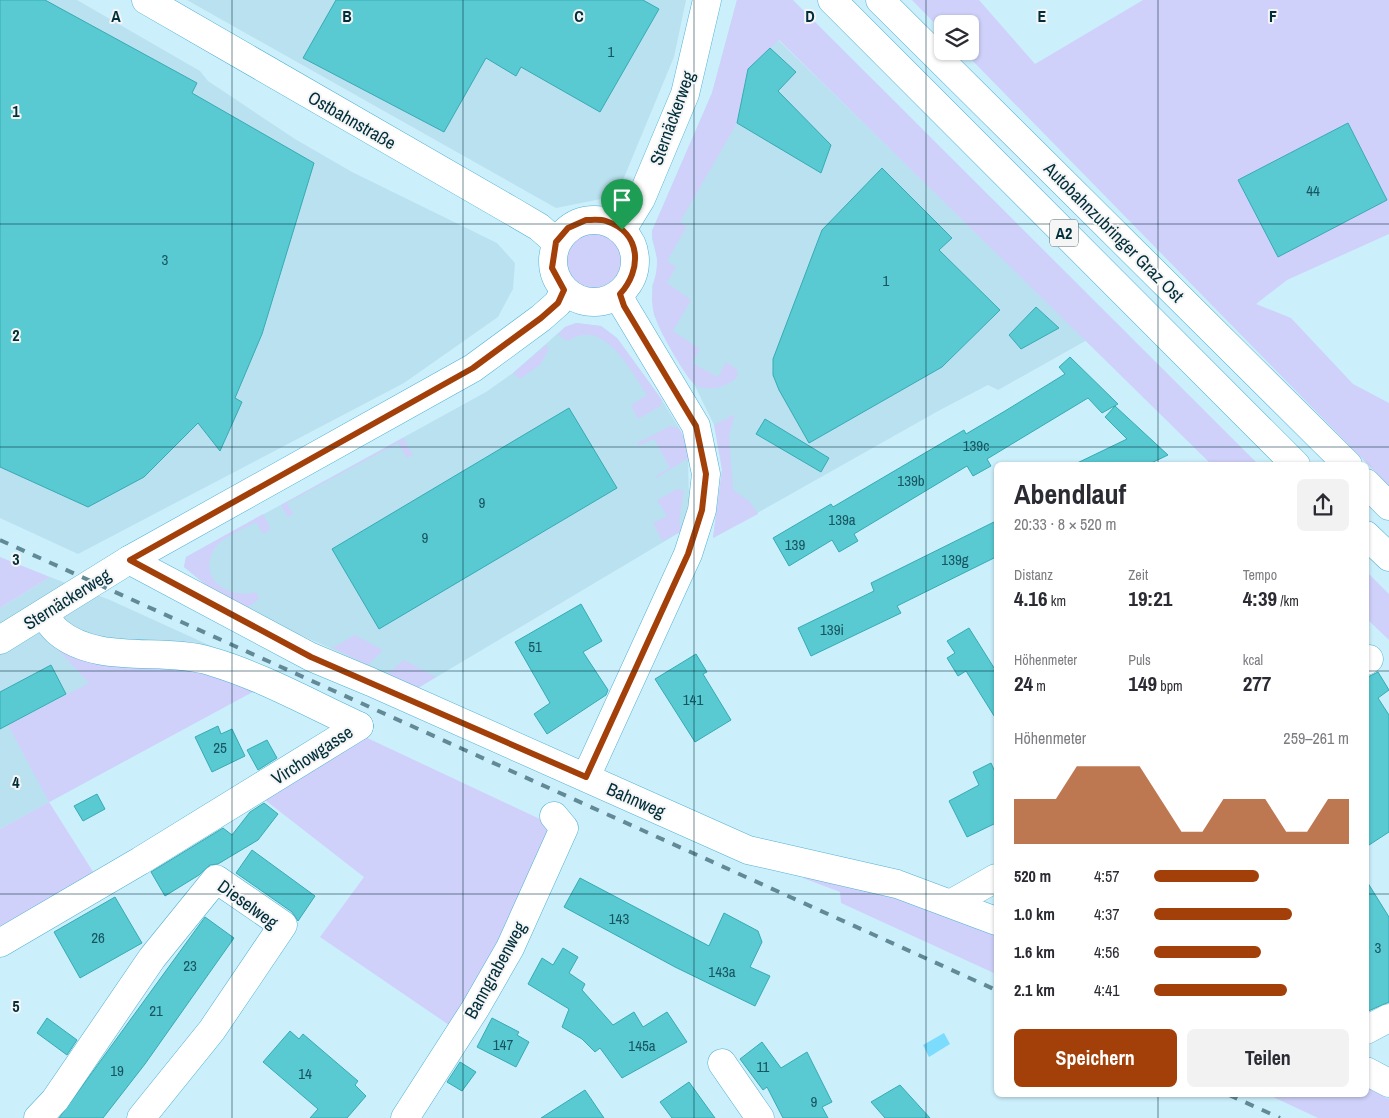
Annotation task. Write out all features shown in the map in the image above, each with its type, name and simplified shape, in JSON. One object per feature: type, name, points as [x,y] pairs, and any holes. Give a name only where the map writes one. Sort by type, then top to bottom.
[{"type":"main road","name":"Ostbahnstraße","points":[[146,0],[510,210],[539,228],[556,242]]},
{"type":"main road","name":"Sternäckerweg","points":[[622,230],[641,199],[685,94],[707,0]]},
{"type":"main road","name":"Autobahnzubringer Graz Ost","points":[[832,0],[1293,462]]},
{"type":"main road","name":"Autobahnzubringer Graz Ost","points":[[880,0],[1345,462]]},
{"type":"main road","points":[[586,220],[605,221],[622,230],[631,241],[636,255],[635,270],[630,284],[620,294],[601,302],[581,301],[564,290],[552,268],[556,242],[568,228],[586,220]]},
{"type":"main road","name":"Sternäckerweg","points":[[0,640],[43,615],[90,583],[473,368],[541,318],[558,303],[564,290]]},
{"type":"main road","points":[[586,777],[650,633],[688,554],[702,510],[706,474],[696,426],[624,306],[620,294]]},
{"type":"main road","points":[[1369,486],[1389,506]]},
{"type":"main road","points":[[1369,538],[1389,557]]},
{"type":"main road","name":"Bahnweg","points":[[130,560],[311,657],[748,850],[897,884],[994,920]]},
{"type":"main road","name":"Virchowgasse","points":[[0,943],[140,861],[359,726],[236,669],[211,661],[175,654],[113,653],[93,649],[58,632],[43,615]]},
{"type":"main road","name":"Banngrabenweg","points":[[405,1118],[475,1009],[523,921],[564,828],[554,816]]},
{"type":"main road","name":"Dieselweg","points":[[38,1118],[56,1100],[152,958],[216,879],[283,925],[212,1030],[141,1118]]},
{"type":"main road","points":[[952,903],[994,879]]},
{"type":"main road","points":[[1369,1028],[1389,1018]]},
{"type":"main road","points":[[722,1063],[760,1118]]},
{"type":"main road","points":[[1369,1073],[1389,1083]]},
{"type":"shaded area","points":[[0,0],[77,0],[200,71],[208,81],[295,139],[352,172],[497,243],[515,263],[513,289],[498,317],[404,383],[78,554],[0,518]]},
{"type":"shaded area","points":[[187,0],[686,0],[674,57],[618,192],[611,197],[556,208]]},
{"type":"shaded area","points":[[737,0],[1087,340],[998,390],[988,385],[940,410],[713,538],[722,470],[719,442],[714,425],[694,384],[654,315],[652,286],[657,272],[657,258],[652,231],[712,93]]},
{"type":"shaded area","points":[[737,0],[793,0],[1256,462],[1209,462],[779,40],[748,69],[737,123],[680,222],[687,226],[667,261],[676,267],[667,283],[691,300],[673,331],[700,349],[692,363],[718,377],[726,362],[737,369],[738,376],[734,380],[717,388],[704,388],[693,383],[671,350],[654,313],[652,292],[657,261],[652,231],[712,93]]},
{"type":"shaded area","points":[[912,0],[979,0],[1035,64],[1143,0],[1389,0],[1389,234],[1287,280],[1256,304],[1291,318],[1353,384],[1389,403],[1389,486],[1369,466],[1369,462],[1365,462],[972,60],[979,60],[979,15],[934,15],[934,23]]},
{"type":"shaded area","points":[[597,233],[604,235],[615,243],[621,254],[622,267],[617,277],[609,285],[601,288],[588,288],[578,283],[571,275],[567,265],[568,254],[573,244],[582,236]]},
{"type":"shaded area","points":[[576,323],[601,326],[617,338],[662,400],[679,428],[686,442],[688,458],[689,500],[682,531],[418,688],[272,622],[217,594],[184,567],[186,557],[486,392],[513,373],[565,327]]},
{"type":"shaded area","points":[[576,323],[601,326],[617,338],[662,400],[661,406],[638,419],[631,405],[647,395],[615,350],[598,337],[583,335],[567,341],[558,335],[565,327]]},
{"type":"shaded area","points":[[546,345],[549,348],[541,364],[520,379],[513,373]]},
{"type":"shaded area","points":[[735,414],[729,435],[733,490],[750,502],[758,514],[713,538],[722,470],[714,425]]},
{"type":"shaded area","points":[[670,426],[679,428],[686,442],[688,458],[657,478],[656,476],[670,468],[654,439],[638,446],[637,443]]},
{"type":"shaded area","points":[[403,438],[413,455],[407,458],[398,443],[287,503],[293,514],[288,517],[281,505]]},
{"type":"shaded area","points":[[677,489],[684,491],[679,521],[682,531],[662,541],[653,523],[667,516],[657,500]]},
{"type":"shaded area","points":[[263,514],[271,529],[263,534],[256,522],[231,535],[215,548],[209,563],[210,572],[220,586],[237,593],[256,592],[259,599],[246,609],[217,594],[184,567],[186,557]]},
{"type":"shaded area","points":[[0,557],[50,577],[0,608]]},
{"type":"shaded area","points":[[1369,574],[1389,594],[1389,640],[1369,621]]},
{"type":"shaded area","points":[[50,577],[110,600],[279,677],[0,829],[0,608]]},
{"type":"shaded area","points":[[355,635],[383,650],[368,665],[332,648]]},
{"type":"shaded area","points":[[49,640],[176,662],[262,687],[49,802],[8,725],[89,683]]},
{"type":"shaded area","points":[[404,660],[436,677],[418,688],[387,674]]},
{"type":"shaded area","points":[[363,736],[542,820],[548,833],[481,985],[449,1025],[320,937],[364,877],[265,800]]},
{"type":"shaded area","points":[[49,802],[97,878],[0,934],[0,829]]},
{"type":"shaded area","points":[[816,872],[930,906],[994,934],[994,973],[841,903],[840,892],[803,878]]},
{"type":"shaded area","points":[[944,1033],[950,1044],[929,1057],[923,1045]]},
{"type":"shaded area","points":[[1369,1089],[1389,1099],[1389,1118],[1318,1118],[1273,1097],[1369,1097]]},
{"type":"building","points":[[0,0],[45,0],[197,83],[192,93],[314,163],[262,334],[235,398],[242,402],[220,451],[198,423],[144,477],[88,507],[0,467]]},
{"type":"building","points":[[336,0],[643,0],[659,9],[600,112],[521,67],[516,76],[486,58],[444,132],[303,58]]},
{"type":"building","points":[[770,48],[796,72],[778,91],[831,145],[821,173],[737,123],[748,69]]},
{"type":"building","points":[[1348,123],[1387,200],[1278,257],[1238,180]]},
{"type":"building","points":[[882,168],[952,238],[939,250],[1000,310],[942,367],[809,443],[779,390],[773,375],[773,359],[822,230]]},
{"type":"building","points":[[1036,307],[1059,328],[1021,349],[1009,335]]},
{"type":"building","points":[[1070,357],[1118,404],[1102,413],[1088,398],[987,459],[991,466],[973,476],[967,466],[854,534],[858,541],[839,552],[832,540],[789,566],[773,538],[831,504],[833,507],[964,430],[966,434],[1005,411],[1065,374],[1059,367]]},
{"type":"building","points":[[1115,406],[1168,455],[1153,462],[1079,462],[1127,439],[1105,417]]},
{"type":"building","points":[[569,408],[617,488],[379,629],[332,549]]},
{"type":"building","points":[[765,419],[829,458],[821,472],[756,434]]},
{"type":"building","points":[[994,522],[994,558],[897,606],[901,613],[811,656],[798,628],[874,591],[871,583]]},
{"type":"building","points":[[581,604],[602,641],[583,652],[608,690],[606,695],[547,734],[534,714],[550,703],[515,642]]},
{"type":"building","points":[[969,628],[994,668],[994,716],[966,671],[958,676],[947,658],[955,653],[947,641]]},
{"type":"building","points":[[696,654],[707,672],[703,674],[731,720],[695,742],[655,679]]},
{"type":"building","points":[[51,665],[66,694],[0,729],[0,692]]},
{"type":"building","points":[[1378,672],[1389,690],[1378,698],[1389,715],[1389,832],[1369,845],[1369,676]]},
{"type":"building","points":[[218,726],[221,734],[232,729],[245,756],[212,772],[195,737]]},
{"type":"building","points":[[267,740],[277,758],[258,770],[247,750]]},
{"type":"building","points":[[991,763],[994,770],[994,824],[967,837],[949,801],[979,785],[973,772]]},
{"type":"building","points":[[97,794],[105,809],[83,821],[74,806]]},
{"type":"building","points":[[264,803],[278,814],[258,840],[218,864],[210,865],[199,875],[165,896],[151,872],[223,828],[232,835],[250,812]]},
{"type":"building","points":[[252,850],[315,896],[298,921],[292,912],[236,873]]},
{"type":"building","points":[[580,878],[709,946],[724,913],[758,931],[762,942],[750,967],[770,976],[755,1006],[675,967],[564,907]]},
{"type":"building","points":[[1369,885],[1389,917],[1389,1002],[1369,1011]]},
{"type":"building","points":[[115,897],[142,943],[80,978],[54,932]]},
{"type":"building","points":[[205,917],[234,938],[145,1064],[103,1118],[59,1118]]},
{"type":"building","points":[[563,948],[578,957],[569,973],[585,984],[582,990],[613,1025],[634,1012],[643,1027],[667,1012],[687,1042],[622,1078],[600,1048],[595,1052],[582,1039],[562,1027],[569,1009],[528,984],[542,958],[553,965]]},
{"type":"building","points":[[47,1018],[77,1040],[67,1055],[37,1033]]},
{"type":"building","points":[[492,1018],[519,1032],[517,1035],[529,1042],[516,1067],[477,1047]]},
{"type":"building","points":[[290,1031],[299,1039],[303,1034],[358,1081],[355,1085],[366,1096],[347,1118],[310,1118],[318,1109],[263,1062]]},
{"type":"building","points":[[762,1042],[781,1068],[807,1052],[832,1102],[822,1107],[828,1118],[783,1118],[767,1087],[763,1090],[740,1059]]},
{"type":"building","points":[[460,1062],[476,1072],[462,1091],[447,1082]]},
{"type":"building","points":[[689,1082],[715,1118],[672,1118],[660,1102]]},
{"type":"building","points":[[900,1085],[930,1118],[885,1118],[871,1102]]},
{"type":"building","points":[[585,1090],[604,1118],[541,1118]]},
{"type":"railway","points":[[0,540],[994,989]]},
{"type":"railway","points":[[1233,1097],[1280,1118]]},
{"type":"route","points":[[586,220],[605,221],[622,230],[631,241],[636,255],[635,270],[630,284],[620,294],[624,306],[687,407],[700,438],[706,474],[702,510],[688,554],[650,633],[586,777],[311,657],[130,560],[473,368],[541,318],[558,303],[564,290],[552,268],[556,242],[568,228],[586,220]]}]
